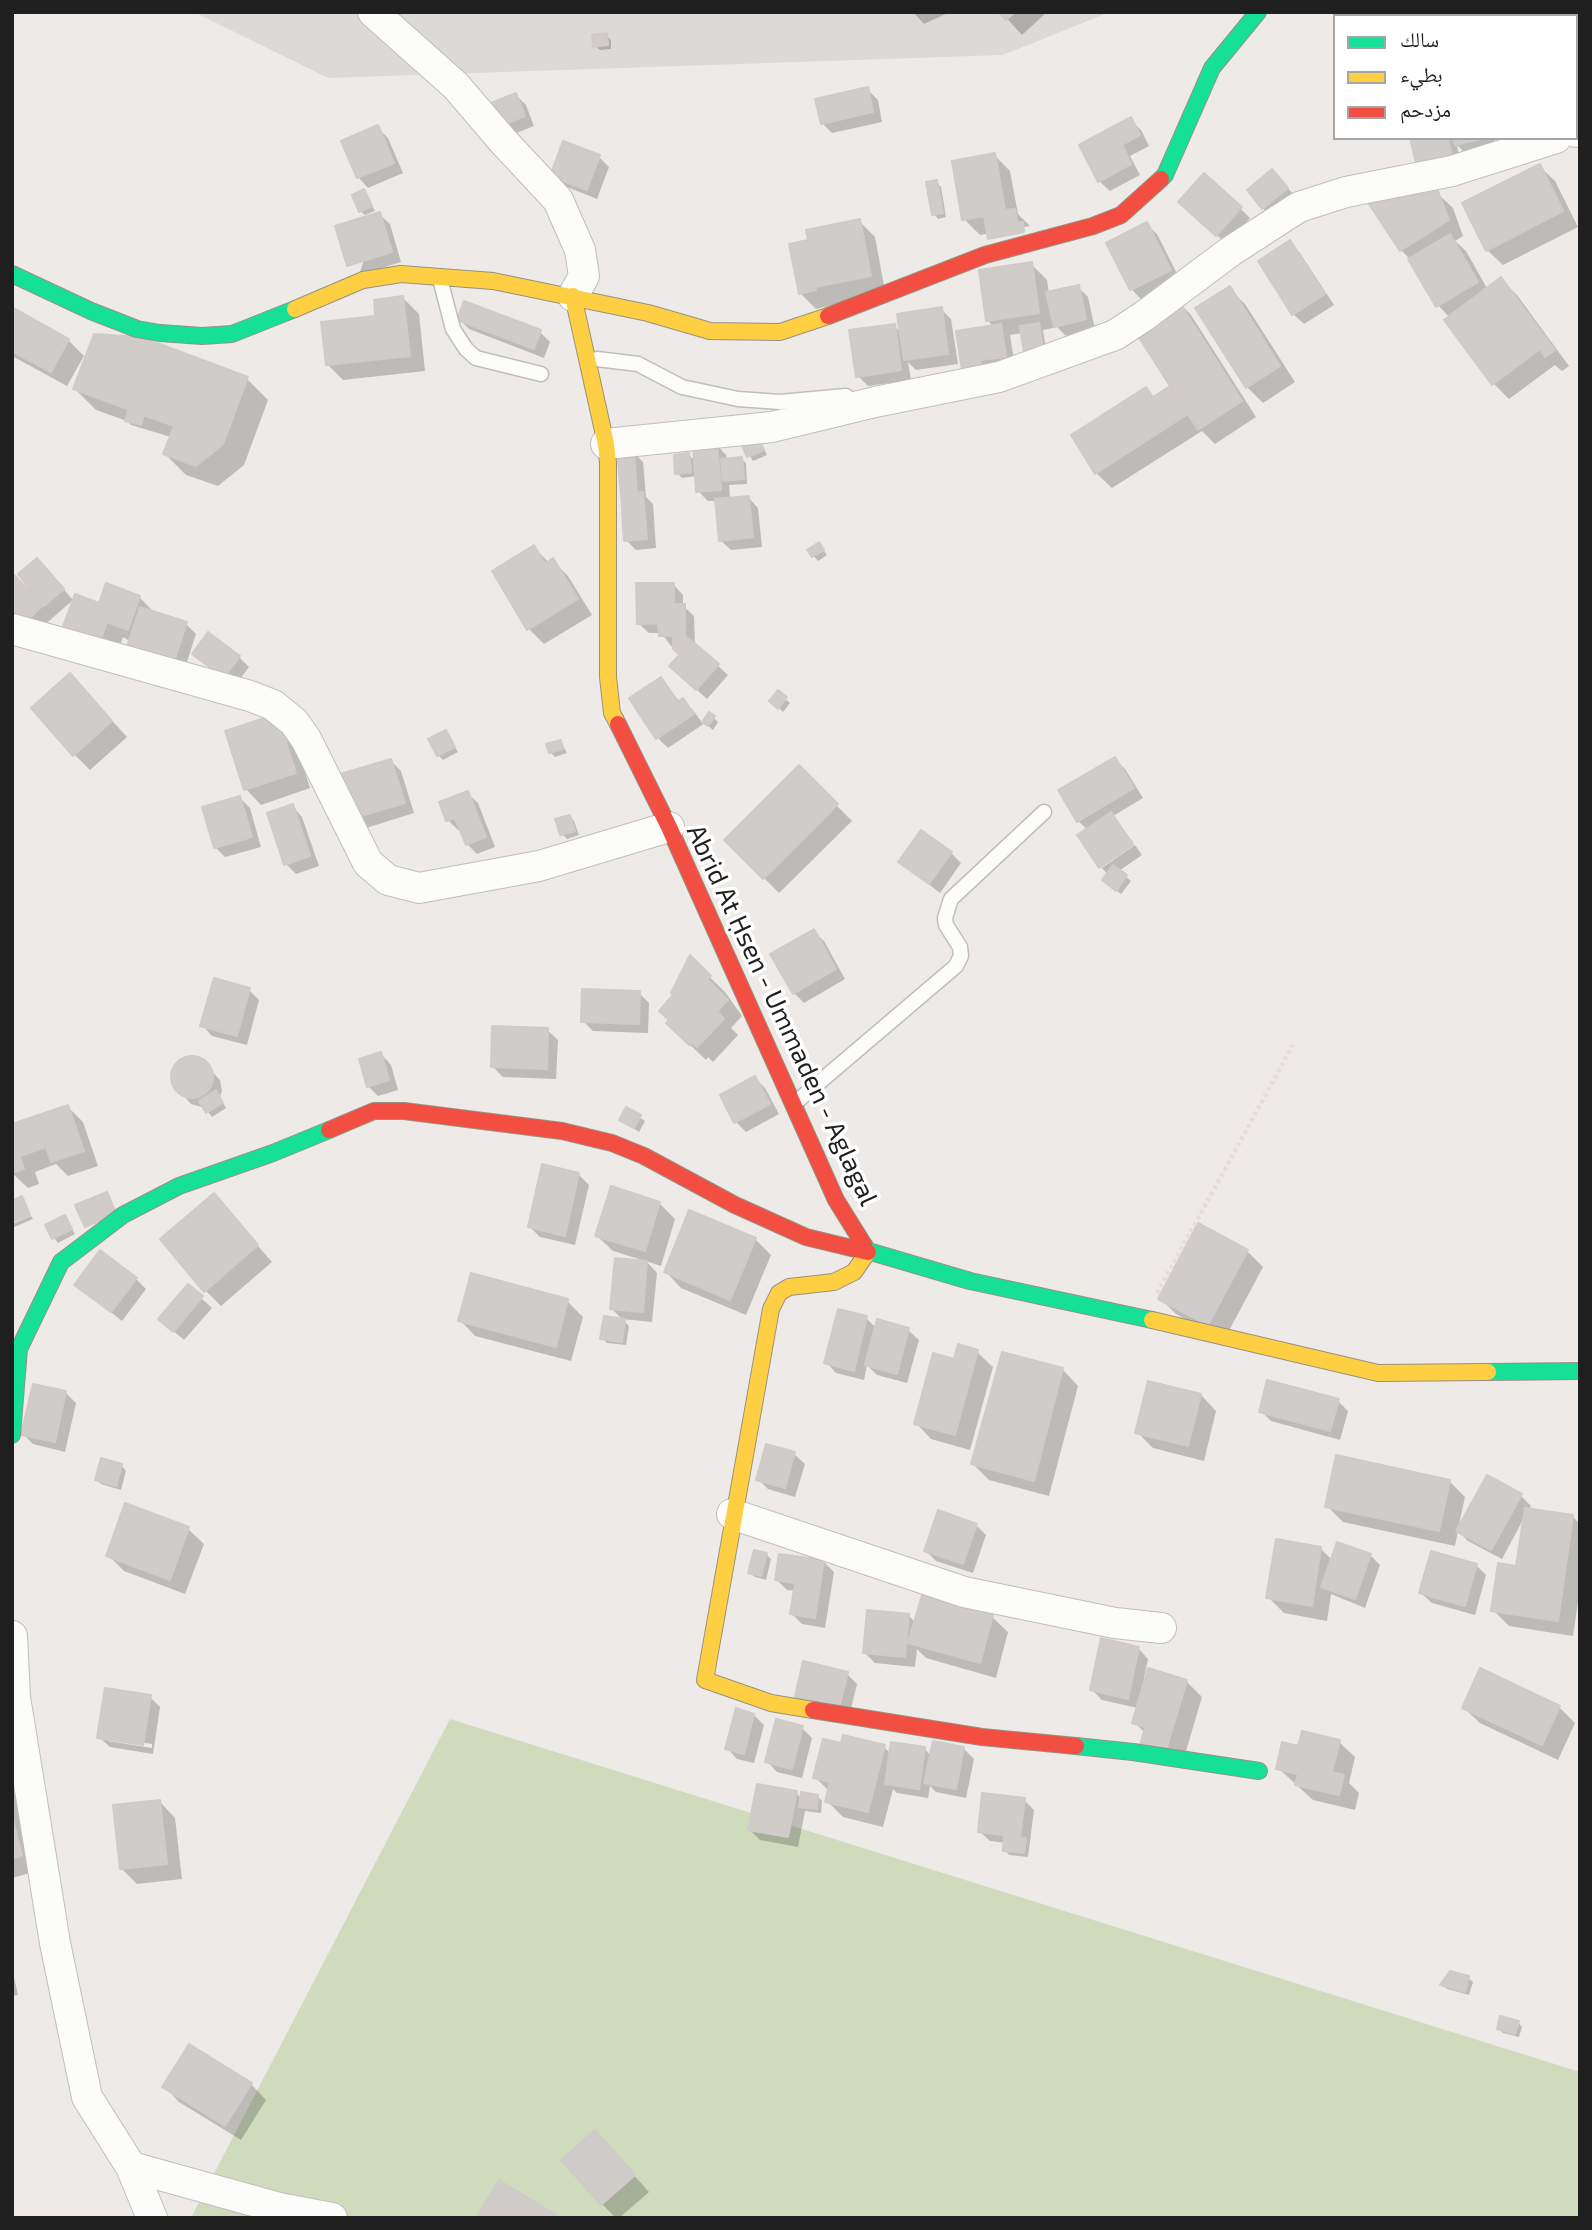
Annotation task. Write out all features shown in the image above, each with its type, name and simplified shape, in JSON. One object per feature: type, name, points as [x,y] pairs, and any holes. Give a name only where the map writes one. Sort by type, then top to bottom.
[{"type":"street","points":[[373,12],[456,86],[558,200],[580,250],[584,276],[573,296]]},
{"type":"street","points":[[12,274],[90,311],[137,329],[160,333],[202,336],[232,334],[363,280],[401,274],[493,281],[648,313],[710,331],[780,332],[813,322],[985,255],[1093,226],[1121,215],[1166,175],[1212,68],[1258,12]]},
{"type":"street","points":[[606,444],[772,427],[875,402],[999,377],[1115,335],[1231,251],[1299,206],[1346,192],[1422,179],[1550,140]]},
{"type":"street","name":"Abrid At Ḥsen - Ummaden - Aglagal","points":[[573,296],[606,444],[609,531],[608,677],[612,713],[669,827],[836,1200],[868,1251]]},
{"type":"street","points":[[12,629],[250,696],[273,705],[294,722],[306,739],[368,863],[388,880],[419,888],[539,866],[669,827]]},
{"type":"street","points":[[12,1434],[19,1349],[61,1262],[123,1215],[178,1186],[273,1153],[374,1111],[404,1111],[562,1131],[612,1143],[644,1156],[735,1205],[806,1237],[868,1251],[970,1281],[1378,1373],[1580,1371]]},
{"type":"street","points":[[868,1251],[854,1272],[834,1282],[789,1287],[779,1293],[771,1309],[705,1680],[771,1703],[866,1719],[982,1737],[1133,1752],[1259,1771]]},
{"type":"street","points":[[733,1514],[964,1592],[1115,1623],[1161,1628]]},
{"type":"street","points":[[12,1636],[15,1698],[52,1930],[87,2097],[131,2167],[152,2218]]},
{"type":"street","points":[[131,2167],[279,2208],[332,2218]]},
{"type":"lane","points":[[439,275],[453,329],[466,349],[476,358],[541,374]]},
{"type":"lane","points":[[587,362],[597,359],[638,364],[682,387],[738,399],[780,402],[853,396],[875,402]]},
{"type":"lane","points":[[792,1105],[956,966],[961,957],[960,947],[946,925],[951,899],[1044,812]]},
{"type":"path","points":[[1143,1318],[1293,1045]]},
{"type":"shaded area","points":[[194,12],[1110,12],[1003,55],[328,78]]},
{"type":"green space","points":[[450,1719],[1580,2072],[1580,2218],[191,2218]]},
{"type":"building","points":[[998,12],[1015,12],[1006,20]]},
{"type":"building","points":[[607,33],[608,45],[593,47],[592,35]]},
{"type":"building","points":[[868,87],[873,112],[821,124],[815,99]]},
{"type":"building","points":[[516,93],[525,116],[498,127],[489,104]]},
{"type":"building","points":[[1131,117],[1140,135],[1122,145],[1131,164],[1098,182],[1079,145]]},
{"type":"building","points":[[378,125],[394,163],[357,178],[341,141]]},
{"type":"building","points":[[1410,140],[1448,140],[1452,155],[1416,163]]},
{"type":"building","points":[[1454,140],[1476,140],[1455,145]]},
{"type":"building","points":[[563,141],[600,155],[587,190],[550,176]]},
{"type":"building","points":[[995,153],[1005,210],[1015,209],[1017,223],[1023,222],[1024,232],[988,239],[984,216],[962,220],[952,161]]},
{"type":"building","points":[[1540,164],[1563,211],[1486,251],[1462,203]]},
{"type":"building","points":[[1272,169],[1288,188],[1262,209],[1247,190]]},
{"type":"building","points":[[1204,173],[1242,207],[1216,236],[1178,202]]},
{"type":"building","points":[[937,180],[943,213],[932,215],[926,182]]},
{"type":"building","points":[[364,189],[372,206],[359,212],[352,195]]},
{"type":"building","points":[[1438,191],[1449,220],[1400,251],[1369,204]]},
{"type":"building","points":[[380,212],[392,252],[347,266],[335,226]]},
{"type":"building","points":[[860,219],[871,276],[815,287],[816,290],[799,294],[789,244],[808,240],[806,230]]},
{"type":"building","points":[[1147,222],[1171,270],[1130,290],[1106,243]]},
{"type":"building","points":[[1450,234],[1478,282],[1436,307],[1408,259]]},
{"type":"building","points":[[1290,240],[1325,294],[1292,315],[1258,261]]},
{"type":"building","points":[[1032,262],[1039,313],[986,321],[979,270]]},
{"type":"building","points":[[1501,277],[1555,350],[1545,357],[1540,349],[1492,385],[1444,320]]},
{"type":"building","points":[[1079,285],[1086,319],[1054,327],[1046,292]]},
{"type":"building","points":[[1230,286],[1280,366],[1246,388],[1195,308]]},
{"type":"building","points":[[403,296],[410,356],[326,365],[321,322],[375,316],[374,300]]},
{"type":"building","points":[[1176,297],[1215,358],[1170,386],[1131,325]]},
{"type":"building","points":[[464,301],[541,330],[534,349],[457,320]]},
{"type":"building","points":[[12,307],[69,339],[51,372],[12,351]]},
{"type":"building","points":[[942,307],[948,354],[904,360],[897,314]]},
{"type":"building","points":[[1039,323],[1043,350],[1024,353],[1020,326]]},
{"type":"building","points":[[895,324],[901,370],[856,377],[849,330]]},
{"type":"building","points":[[1001,324],[1006,357],[980,360],[981,368],[962,370],[956,331]]},
{"type":"building","points":[[94,334],[141,337],[248,377],[223,444],[196,466],[163,454],[174,426],[73,389]]},
{"type":"building","points":[[1215,358],[1242,401],[1198,430],[1170,386]]},
{"type":"building","points":[[1170,386],[1188,414],[1095,474],[1071,435],[1146,387],[1153,397]]},
{"type":"building","points":[[128,410],[144,413],[141,425],[125,421]]},
{"type":"building","points":[[756,433],[764,450],[747,457],[740,441]]},
{"type":"building","points":[[717,443],[721,490],[696,492],[693,444]]},
{"type":"building","points":[[634,450],[637,493],[621,494],[617,451]]},
{"type":"building","points":[[689,453],[691,472],[675,474],[674,455]]},
{"type":"building","points":[[742,457],[744,479],[723,481],[721,459]]},
{"type":"building","points":[[643,492],[647,539],[624,541],[621,494]]},
{"type":"building","points":[[749,496],[753,537],[719,541],[715,499]]},
{"type":"building","points":[[819,542],[824,550],[812,557],[807,550]]},
{"type":"building","points":[[534,545],[545,564],[553,558],[578,599],[527,630],[492,571]]},
{"type":"building","points":[[37,558],[64,589],[44,606],[18,574]]},
{"type":"building","points":[[12,573],[43,605],[23,625],[12,614]]},
{"type":"building","points":[[106,583],[140,596],[128,630],[107,622],[97,650],[59,637],[75,594],[99,603]]},
{"type":"building","points":[[636,583],[674,583],[674,604],[664,605],[665,623],[637,624]]},
{"type":"building","points":[[685,604],[685,636],[659,636],[658,623],[665,623],[664,605]]},
{"type":"building","points":[[140,607],[187,622],[173,665],[126,650]]},
{"type":"building","points":[[208,632],[240,656],[224,678],[192,654]]},
{"type":"building","points":[[673,636],[685,636],[692,641],[680,655],[673,649]]},
{"type":"building","points":[[692,641],[719,664],[696,690],[669,666]]},
{"type":"building","points":[[70,673],[112,721],[73,756],[31,708]]},
{"type":"building","points":[[661,677],[678,702],[645,723],[629,698]]},
{"type":"building","points":[[778,690],[787,697],[778,709],[769,701]]},
{"type":"building","points":[[683,698],[694,714],[656,739],[645,723]]},
{"type":"building","points":[[709,712],[715,716],[708,726],[702,722]]},
{"type":"building","points":[[277,714],[296,773],[244,790],[225,731]]},
{"type":"building","points":[[446,730],[455,747],[437,756],[428,739]]},
{"type":"building","points":[[561,740],[563,749],[549,753],[546,744]]},
{"type":"building","points":[[1115,757],[1134,788],[1077,822],[1058,790]]},
{"type":"building","points":[[391,759],[405,803],[351,819],[337,775]]},
{"type":"building","points":[[799,765],[838,804],[763,879],[724,840]]},
{"type":"building","points":[[468,791],[486,837],[466,845],[455,818],[446,821],[439,802]]},
{"type":"building","points":[[240,796],[252,837],[214,848],[202,807]]},
{"type":"building","points":[[293,804],[310,856],[284,865],[267,813]]},
{"type":"building","points":[[1111,812],[1133,845],[1099,868],[1077,835]]},
{"type":"building","points":[[570,815],[575,831],[560,835],[555,819]]},
{"type":"building","points":[[921,830],[952,852],[929,884],[898,862]]},
{"type":"building","points":[[1113,865],[1127,875],[1116,891],[1102,880]]},
{"type":"building","points":[[814,929],[836,969],[793,994],[770,954]]},
{"type":"building","points":[[690,955],[711,976],[707,979],[728,1000],[717,1011],[724,1019],[697,1047],[692,1043],[689,1045],[666,1023],[669,1020],[659,1011],[673,995],[671,993]]},
{"type":"building","points":[[214,978],[250,988],[237,1036],[200,1026]]},
{"type":"building","points":[[582,989],[640,991],[639,1024],[581,1022]]},
{"type":"building","points":[[492,1026],[548,1028],[547,1069],[491,1067]]},
{"type":"building","points":[[381,1052],[389,1080],[367,1087],[359,1059]]},
{"type":"building","points":[[192,1056],[207,1062],[213,1077],[207,1092],[192,1098],[177,1092],[171,1077],[177,1062]]},
{"type":"building","points":[[755,1076],[770,1104],[734,1123],[720,1095]]},
{"type":"building","points":[[216,1090],[223,1103],[206,1113],[199,1101]]},
{"type":"building","points":[[68,1105],[84,1151],[51,1162],[46,1147],[20,1156],[24,1169],[12,1173],[12,1124]]},
{"type":"building","points":[[626,1107],[641,1115],[634,1128],[619,1120]]},
{"type":"building","points":[[542,1164],[579,1173],[565,1236],[528,1227]]},
{"type":"building","points":[[611,1186],[660,1202],[645,1251],[595,1236]]},
{"type":"building","points":[[107,1192],[116,1213],[85,1227],[75,1205]]},
{"type":"building","points":[[214,1193],[258,1245],[204,1292],[160,1239]]},
{"type":"building","points":[[22,1196],[30,1215],[12,1222],[12,1201]]},
{"type":"building","points":[[689,1210],[756,1238],[730,1300],[664,1272]]},
{"type":"building","points":[[65,1215],[72,1229],[52,1239],[45,1225]]},
{"type":"building","points":[[1198,1223],[1248,1250],[1208,1325],[1158,1299]]},
{"type":"building","points":[[100,1250],[137,1278],[111,1312],[74,1285]]},
{"type":"building","points":[[615,1258],[647,1261],[643,1312],[610,1309]]},
{"type":"building","points":[[471,1273],[568,1299],[556,1347],[458,1321]]},
{"type":"building","points":[[188,1284],[203,1296],[173,1332],[158,1319]]},
{"type":"building","points":[[838,1309],[867,1316],[854,1371],[824,1363]]},
{"type":"building","points":[[604,1316],[625,1319],[622,1342],[600,1339]]},
{"type":"building","points":[[877,1319],[909,1328],[897,1374],[865,1365]]},
{"type":"building","points":[[958,1344],[978,1350],[955,1435],[914,1424],[933,1353],[954,1359]]},
{"type":"building","points":[[1002,1352],[1063,1368],[1034,1481],[971,1464]]},
{"type":"building","points":[[1267,1380],[1339,1399],[1330,1431],[1259,1412]]},
{"type":"building","points":[[1148,1381],[1201,1394],[1188,1446],[1135,1433]]},
{"type":"building","points":[[33,1384],[66,1391],[55,1442],[21,1435]]},
{"type":"building","points":[[766,1444],[795,1452],[785,1488],[756,1480]]},
{"type":"building","points":[[1336,1455],[1450,1480],[1439,1531],[1325,1507]]},
{"type":"building","points":[[101,1458],[122,1464],[116,1486],[95,1480]]},
{"type":"building","points":[[1487,1475],[1522,1494],[1491,1550],[1456,1531]]},
{"type":"building","points":[[125,1503],[189,1527],[170,1580],[106,1556]]},
{"type":"building","points":[[1525,1508],[1573,1515],[1558,1621],[1491,1611],[1498,1563],[1516,1566]]},
{"type":"building","points":[[938,1510],[977,1524],[963,1564],[924,1551]]},
{"type":"building","points":[[1276,1539],[1321,1547],[1312,1606],[1266,1598]]},
{"type":"building","points":[[1337,1542],[1371,1554],[1355,1599],[1321,1587]]},
{"type":"building","points":[[754,1550],[767,1553],[761,1576],[748,1573]]},
{"type":"building","points":[[1431,1551],[1477,1564],[1465,1606],[1419,1593]]},
{"type":"building","points":[[779,1554],[824,1560],[815,1618],[790,1614],[795,1583],[775,1580]]},
{"type":"building","points":[[922,1595],[993,1615],[980,1663],[908,1643]]},
{"type":"building","points":[[867,1610],[909,1614],[905,1657],[863,1653]]},
{"type":"building","points":[[1101,1638],[1139,1647],[1128,1699],[1090,1690]]},
{"type":"building","points":[[803,1661],[848,1672],[838,1712],[794,1701]]},
{"type":"building","points":[[1148,1668],[1187,1680],[1165,1754],[1140,1746],[1145,1727],[1132,1723]]},
{"type":"building","points":[[1480,1668],[1560,1706],[1542,1745],[1462,1708]]},
{"type":"building","points":[[105,1688],[151,1695],[143,1745],[97,1738]]},
{"type":"building","points":[[736,1708],[754,1714],[744,1754],[725,1749]]},
{"type":"building","points":[[776,1719],[803,1726],[792,1769],[765,1762]]},
{"type":"building","points":[[1302,1731],[1340,1740],[1332,1772],[1344,1775],[1339,1795],[1295,1785],[1298,1774],[1276,1769],[1282,1742],[1298,1746]]},
{"type":"building","points":[[843,1735],[885,1745],[868,1812],[825,1802],[830,1782],[813,1778],[823,1739],[841,1743]]},
{"type":"building","points":[[933,1741],[964,1747],[956,1789],[924,1783]]},
{"type":"building","points":[[891,1742],[925,1747],[919,1789],[885,1784]]},
{"type":"building","points":[[757,1784],[797,1791],[788,1837],[748,1830]]},
{"type":"building","points":[[801,1792],[818,1795],[817,1809],[799,1807]]},
{"type":"building","points":[[982,1793],[1025,1798],[1020,1837],[978,1832]]},
{"type":"building","points":[[160,1800],[167,1864],[120,1869],[113,1805]]},
{"type":"building","points":[[12,1816],[22,1856],[12,1858]]},
{"type":"building","points":[[1004,1836],[1026,1838],[1024,1853],[1003,1851]]},
{"type":"building","points":[[1450,1971],[1469,1976],[1465,1992],[1440,1985]]},
{"type":"building","points":[[1500,2016],[1519,2021],[1515,2034],[1497,2029]]},
{"type":"building","points":[[189,2044],[252,2083],[225,2126],[162,2087]]},
{"type":"building","points":[[595,2130],[635,2175],[601,2205],[561,2160]]},
{"type":"building","points":[[499,2180],[556,2215],[554,2218],[476,2218]]},
{"type":"traffic: fast","points":[[1161,179],[1212,68],[1258,12]]},
{"type":"traffic: fast","points":[[12,274],[91,311],[137,329],[160,333],[202,336],[232,334],[295,309]]},
{"type":"traffic: fast","points":[[12,1435],[19,1349],[61,1262],[123,1215],[179,1186],[329,1130]]},
{"type":"traffic: fast","points":[[864,1245],[868,1251],[970,1281],[1152,1320]]},
{"type":"traffic: fast","points":[[1488,1372],[1580,1371]]},
{"type":"traffic: fast","points":[[1076,1746],[1259,1771]]},
{"type":"traffic: slow","points":[[295,309],[363,280],[401,274],[493,281],[648,313],[710,331],[780,332],[828,316]]},
{"type":"traffic: slow","points":[[573,296],[608,463],[608,677],[612,713],[618,724]]},
{"type":"traffic: slow","points":[[813,1710],[771,1703],[705,1680],[771,1309],[779,1293],[789,1287],[834,1282],[854,1272],[868,1252]]},
{"type":"traffic: slow","points":[[1152,1320],[1378,1373],[1488,1372]]},
{"type":"traffic: jam","points":[[828,316],[985,255],[1093,226],[1121,215],[1161,179]]},
{"type":"traffic: jam","points":[[618,724],[669,827],[836,1200],[864,1245]]},
{"type":"traffic: jam","points":[[329,1130],[374,1111],[404,1111],[562,1131],[612,1143],[644,1156],[735,1205],[806,1237],[868,1252]]},
{"type":"traffic: jam","points":[[813,1710],[982,1737],[1076,1746]]}]
